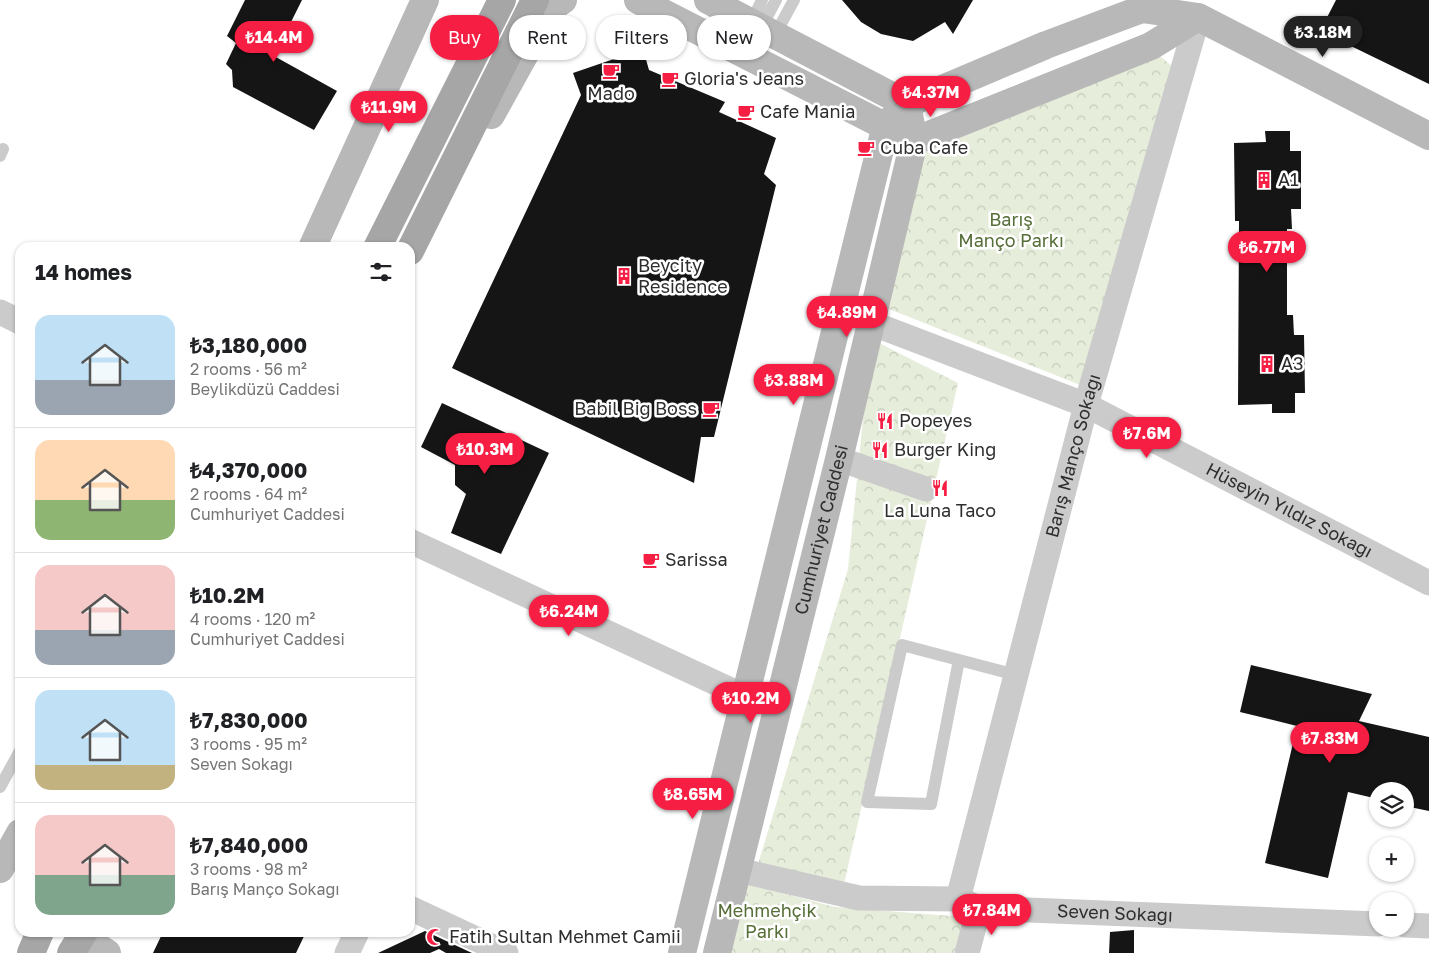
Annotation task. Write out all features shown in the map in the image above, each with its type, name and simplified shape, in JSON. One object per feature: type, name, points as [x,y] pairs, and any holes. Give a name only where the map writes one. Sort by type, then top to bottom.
[{"type":"main road","points":[[315,242],[425,0]]},
{"type":"main road","points":[[380,242],[502,0]]},
{"type":"main road","points":[[414,242],[535,0]]},
{"type":"main road","points":[[454,160],[492,114],[550,9],[563,0]]},
{"type":"main road","points":[[638,0],[914,140],[1151,46],[1202,8]]},
{"type":"main road","points":[[708,0],[746,15]]},
{"type":"main road","points":[[886,125],[907,104],[1046,45],[1142,9],[1202,8],[1429,136]]},
{"type":"main road","points":[[771,27],[907,104]]},
{"type":"main road","name":"Cumhuriyet Caddesi","points":[[716,953],[839,459],[914,140],[907,104]]},
{"type":"main road","name":"Cumhuriyet Caddesi","points":[[682,953],[746,697],[838,312],[886,125]]},
{"type":"main road","points":[[838,312],[871,324]]},
{"type":"main road","points":[[746,697],[776,712]]},
{"type":"main road","points":[[0,869],[15,842]]},
{"type":"main road","points":[[31,953],[38,937]]},
{"type":"main road","points":[[79,941],[107,953]]},
{"type":"street","name":"Barış Manço Sokağı","points":[[966,953],[968,904],[1016,675],[1086,405],[1202,8]]},
{"type":"street","points":[[0,312],[15,320]]},
{"type":"street","name":"Hüseyin Yıldız Sokağı","points":[[871,324],[1086,405],[1429,583]]},
{"type":"street","points":[[839,459],[926,489]]},
{"type":"street","points":[[415,543],[746,697]]},
{"type":"street","name":"Seven Sokağı","points":[[738,870],[859,898],[1369,924]]},
{"type":"street","points":[[415,910],[506,953]]},
{"type":"street","points":[[1414,925],[1429,926]]},
{"type":"street","points":[[347,953],[355,937]]},
{"type":"lane","points":[[767,15],[776,0]]},
{"type":"lane","points":[[771,16],[794,0]]},
{"type":"lane","points":[[959,660],[931,804],[867,802],[902,644],[1016,675]]},
{"type":"lane","points":[[0,788],[15,760]]},
{"type":"green space","name":"Barış Manço Parkı","points":[[1160,56],[1173,67],[1083,386],[874,303],[920,145]]},
{"type":"green space","points":[[871,339],[958,383],[844,884],[758,864],[848,569]]},
{"type":"green space","name":"Mehmehçik Parkı","points":[[744,883],[835,907],[965,917],[954,953],[726,953]]},
{"type":"building","points":[[245,0],[302,0],[274,56],[337,91],[314,130],[233,87],[232,70],[226,64],[236,43],[227,36]]},
{"type":"building","points":[[842,0],[973,0],[953,34],[945,22],[913,41],[881,34],[861,22]]},
{"type":"building","points":[[1336,0],[1429,0],[1429,84],[1320,31]]},
{"type":"building","name":"Beycity Residence","points":[[611,60],[646,60],[649,70],[725,102],[719,112],[776,138],[764,174],[776,185],[714,437],[701,437],[694,483],[452,368],[581,95],[573,73]]},
{"type":"building","points":[[1265,131],[1290,131],[1290,151],[1301,151],[1301,209],[1291,209],[1292,229],[1287,229],[1287,315],[1293,315],[1294,335],[1304,335],[1305,393],[1295,393],[1295,413],[1272,413],[1272,404],[1238,405],[1239,221],[1235,221],[1234,143],[1266,142]]},
{"type":"building","points":[[442,403],[549,453],[501,554],[451,533],[466,494],[455,485],[455,465],[421,447]]},
{"type":"building","points":[[1251,665],[1372,694],[1359,721],[1429,737],[1429,811],[1414,808],[1414,782],[1369,782],[1369,797],[1348,792],[1328,878],[1265,863],[1297,726],[1240,712]]},
{"type":"building","points":[[1134,930],[1134,953],[1109,953],[1110,932]]},
{"type":"building","name":"Fatih Sultan Mehmet Camii","points":[[425,931],[472,953],[446,953],[439,949],[430,953],[378,953]]},
{"type":"building","points":[[161,937],[304,937],[296,953],[153,953]]},
{"type":"place","name":"Mado","points":[[611,71]]},
{"type":"place","name":"Gloria's Jeans","points":[[670,79]]},
{"type":"place","name":"Cafe Mania","points":[[746,112]]},
{"type":"place","name":"Cuba Cafe","points":[[866,148]]},
{"type":"place","name":"A1","points":[[1264,180]]},
{"type":"place","name":"Beycity Residence","points":[[624,276]]},
{"type":"place","name":"A3","points":[[1267,364]]},
{"type":"place","name":"Babil Big Boss","points":[[711,409]]},
{"type":"place","name":"Popeyes","points":[[885,421]]},
{"type":"place","name":"Burger King","points":[[880,450]]},
{"type":"place","name":"La Luna Taco","points":[[940,488]]},
{"type":"place","name":"Sarissa","points":[[651,560]]},
{"type":"place","name":"Fatih Sultan Mehmet Camii","points":[[435,937]]}]
